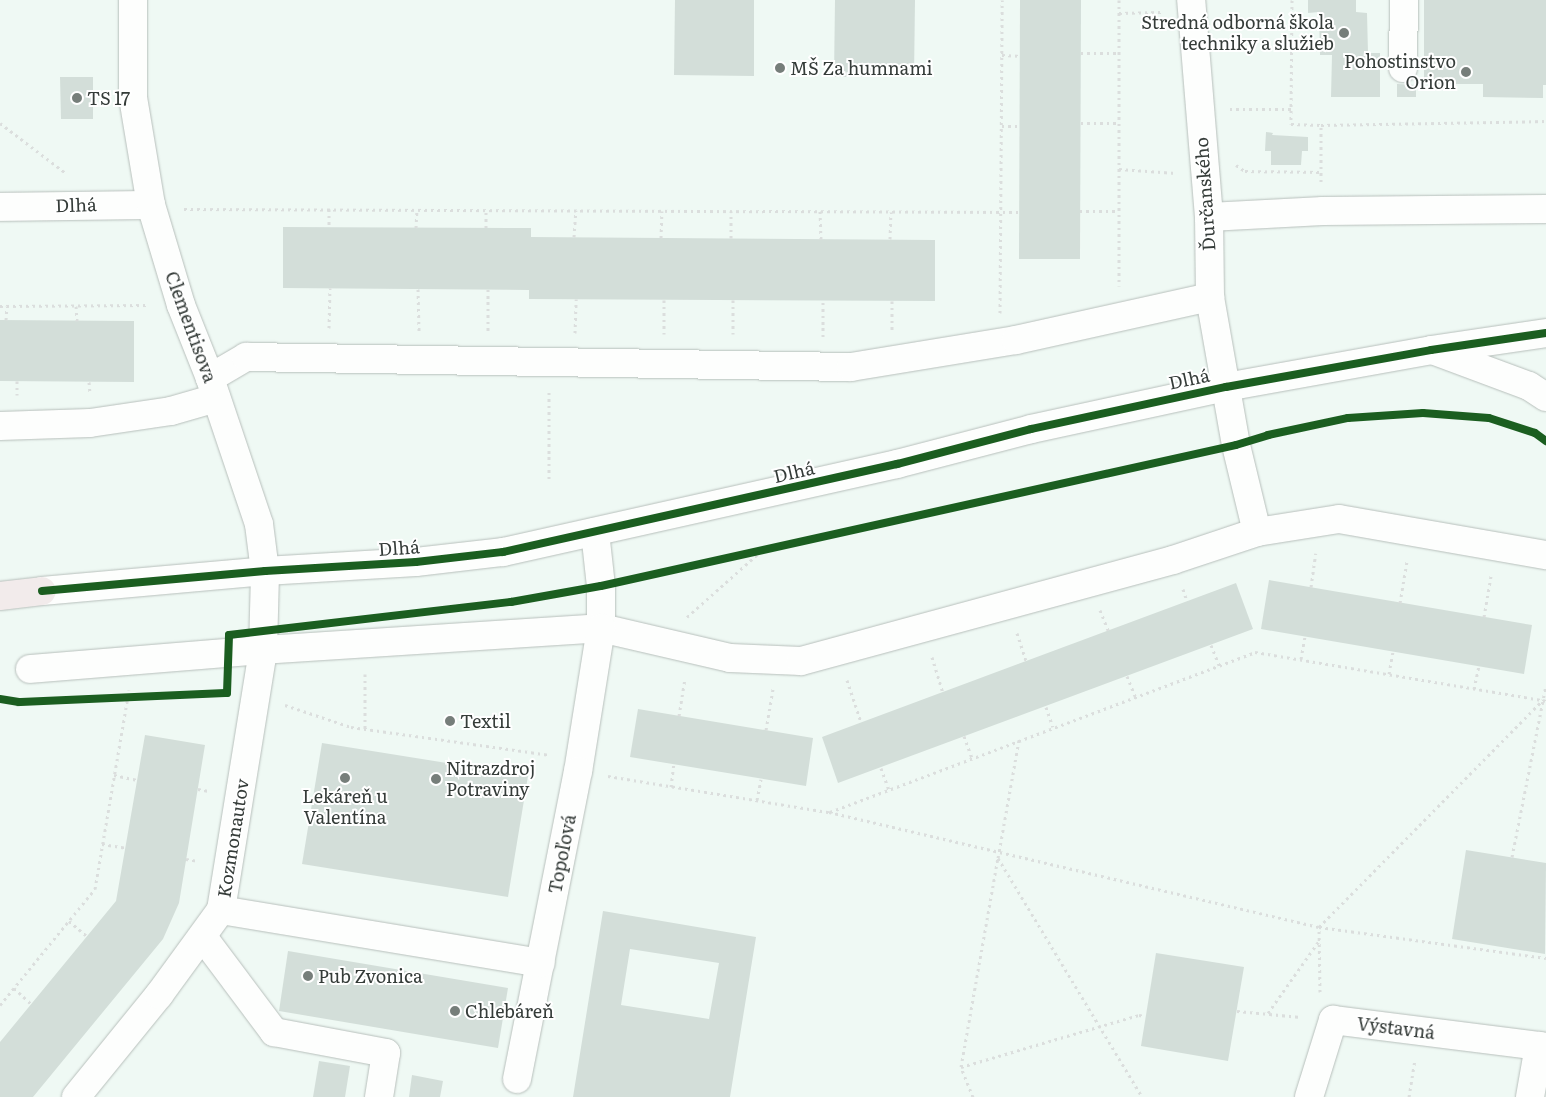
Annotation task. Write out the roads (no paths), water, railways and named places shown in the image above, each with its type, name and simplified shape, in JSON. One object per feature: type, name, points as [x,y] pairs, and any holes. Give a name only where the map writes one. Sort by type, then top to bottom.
[{"type":"main road","points":[[0,587],[42,591]]},
{"type":"main road","points":[[0,596],[42,591]]},
{"type":"street","name":"Clementisova","points":[[133,0],[133,97],[163,207],[181,305],[213,388],[259,524],[265,571],[263,650]]},
{"type":"street","points":[[1403,68],[1404,0]]},
{"type":"street","name":"Ďurčanského","points":[[1192,6],[1204,175],[1209,217],[1210,297],[1226,387]]},
{"type":"street","name":"Dlhá","points":[[0,207],[163,207]]},
{"type":"street","points":[[1209,217],[1323,211],[1546,209]]},
{"type":"street","points":[[0,426],[90,422],[170,411],[213,388],[246,357],[851,367],[1016,340],[1210,297]]},
{"type":"street","name":"Dlhá","points":[[42,591],[265,571],[416,562],[503,552],[897,464],[1031,429],[1226,387],[1431,350],[1546,333]]},
{"type":"street","points":[[1431,350],[1529,386],[1546,397]]},
{"type":"street","name":"Dlhá","points":[[1226,387],[1236,445],[1257,532]]},
{"type":"street","points":[[30,669],[263,650],[602,628],[730,658],[802,660],[1173,560],[1257,532],[1339,519],[1546,555]]},
{"type":"street","points":[[595,532],[601,586],[602,628]]},
{"type":"street","name":"Topoľová","points":[[517,1079],[579,765],[602,628]]},
{"type":"street","name":"Kozmonautov","points":[[76,1097],[159,995],[221,910],[263,650]]},
{"type":"street","points":[[221,910],[541,963]]},
{"type":"street","points":[[203,937],[274,1032],[386,1054],[379,1097]]},
{"type":"street","name":"Výstavná","points":[[1309,1097],[1327,1020],[1542,1046],[1530,1097]]},
{"type":"place","name":"Stredná odborná škola techniky a služieb","points":[[1344,33]]},
{"type":"place","name":"MŠ Za humnami","points":[[780,68]]},
{"type":"place","name":"Pohostinstvo Orion","points":[[1466,72]]},
{"type":"place","name":"TS 17","points":[[77,98]]},
{"type":"place","name":"Textil","points":[[450,721]]},
{"type":"place","name":"Lekáreň u Valentína","points":[[345,778]]},
{"type":"place","name":"Nitrazdroj Potraviny","points":[[436,779]]},
{"type":"place","name":"Pub Zvonica","points":[[308,976]]},
{"type":"place","name":"Chlebáreň","points":[[455,1011]]}]
